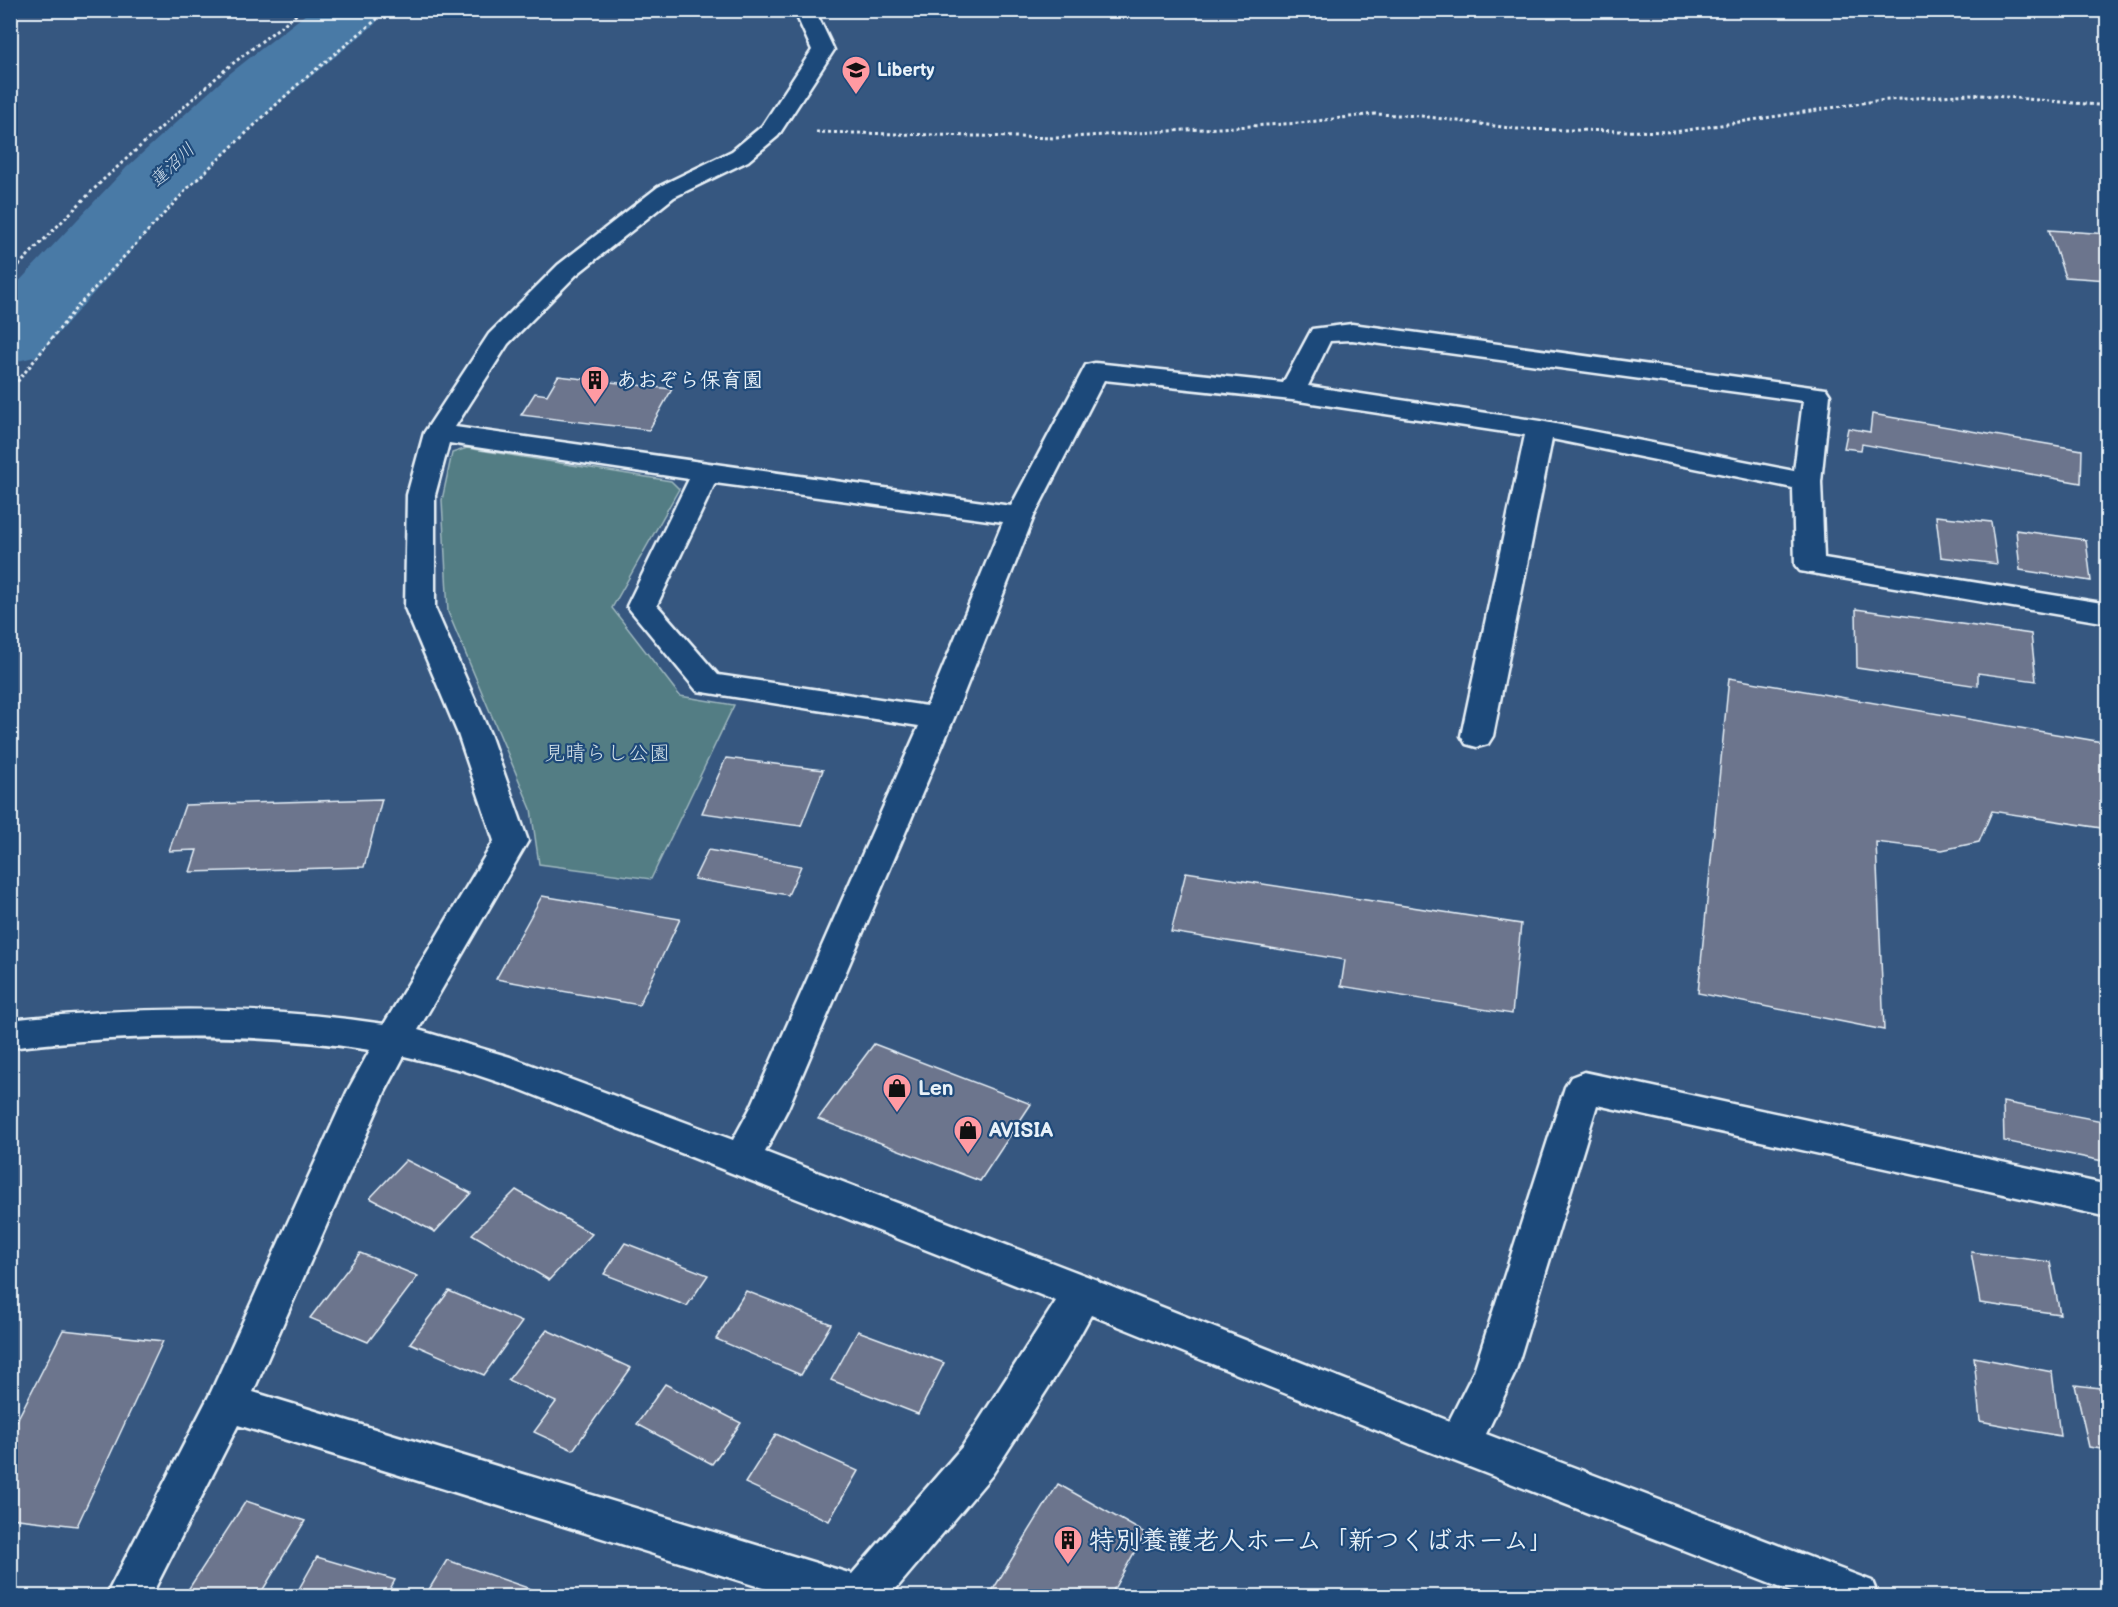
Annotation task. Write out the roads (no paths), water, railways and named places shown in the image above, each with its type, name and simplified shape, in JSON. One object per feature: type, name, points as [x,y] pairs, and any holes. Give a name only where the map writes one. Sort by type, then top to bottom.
[{"type":"street","points":[[128,1596],[227,1403],[361,1102],[394,1039],[511,841],[474,734],[420,608],[421,495],[438,433],[498,339],[567,270],[666,192],[740,156],[770,131],[823,50],[804,10]]},
{"type":"street","points":[[1292,392],[1321,334],[1352,332],[1817,395],[1807,482],[1810,565],[2108,614]]},
{"type":"street","points":[[742,1160],[769,1108],[938,718],[1020,516],[1095,371],[1292,392],[1540,429],[1807,482]]},
{"type":"street","points":[[1477,736],[1540,429]]},
{"type":"street","points":[[438,433],[1020,516]]},
{"type":"street","points":[[706,473],[642,606],[708,684],[938,718]]},
{"type":"street","points":[[10,1034],[148,1022],[244,1023],[319,1029],[394,1039],[495,1067],[1083,1292],[1460,1443],[1856,1596]]},
{"type":"street","points":[[1460,1443],[1494,1373],[1584,1087],[2108,1201]]},
{"type":"street","points":[[862,1596],[977,1461],[1051,1347],[1083,1292]]},
{"type":"street","points":[[227,1403],[856,1596]]},
{"type":"water","points":[[141,179],[167,183],[11,359],[11,320]]},
{"type":"waterway","name":"蓮沼川","points":[[10,339],[153,182],[252,90],[352,10]]},
{"type":"place","name":"Liberty","points":[[856,96]]},
{"type":"place","name":"あおぞら保育園","points":[[595,406]]},
{"type":"place","name":"Len","points":[[897,1114]]},
{"type":"place","name":"AVISIA","points":[[968,1156]]},
{"type":"place","name":"特別養護老人ホーム「新つくばホーム」","points":[[1068,1566]]},
{"type":"park label","name":"見晴らし公園","points":[[607,753]]}]
